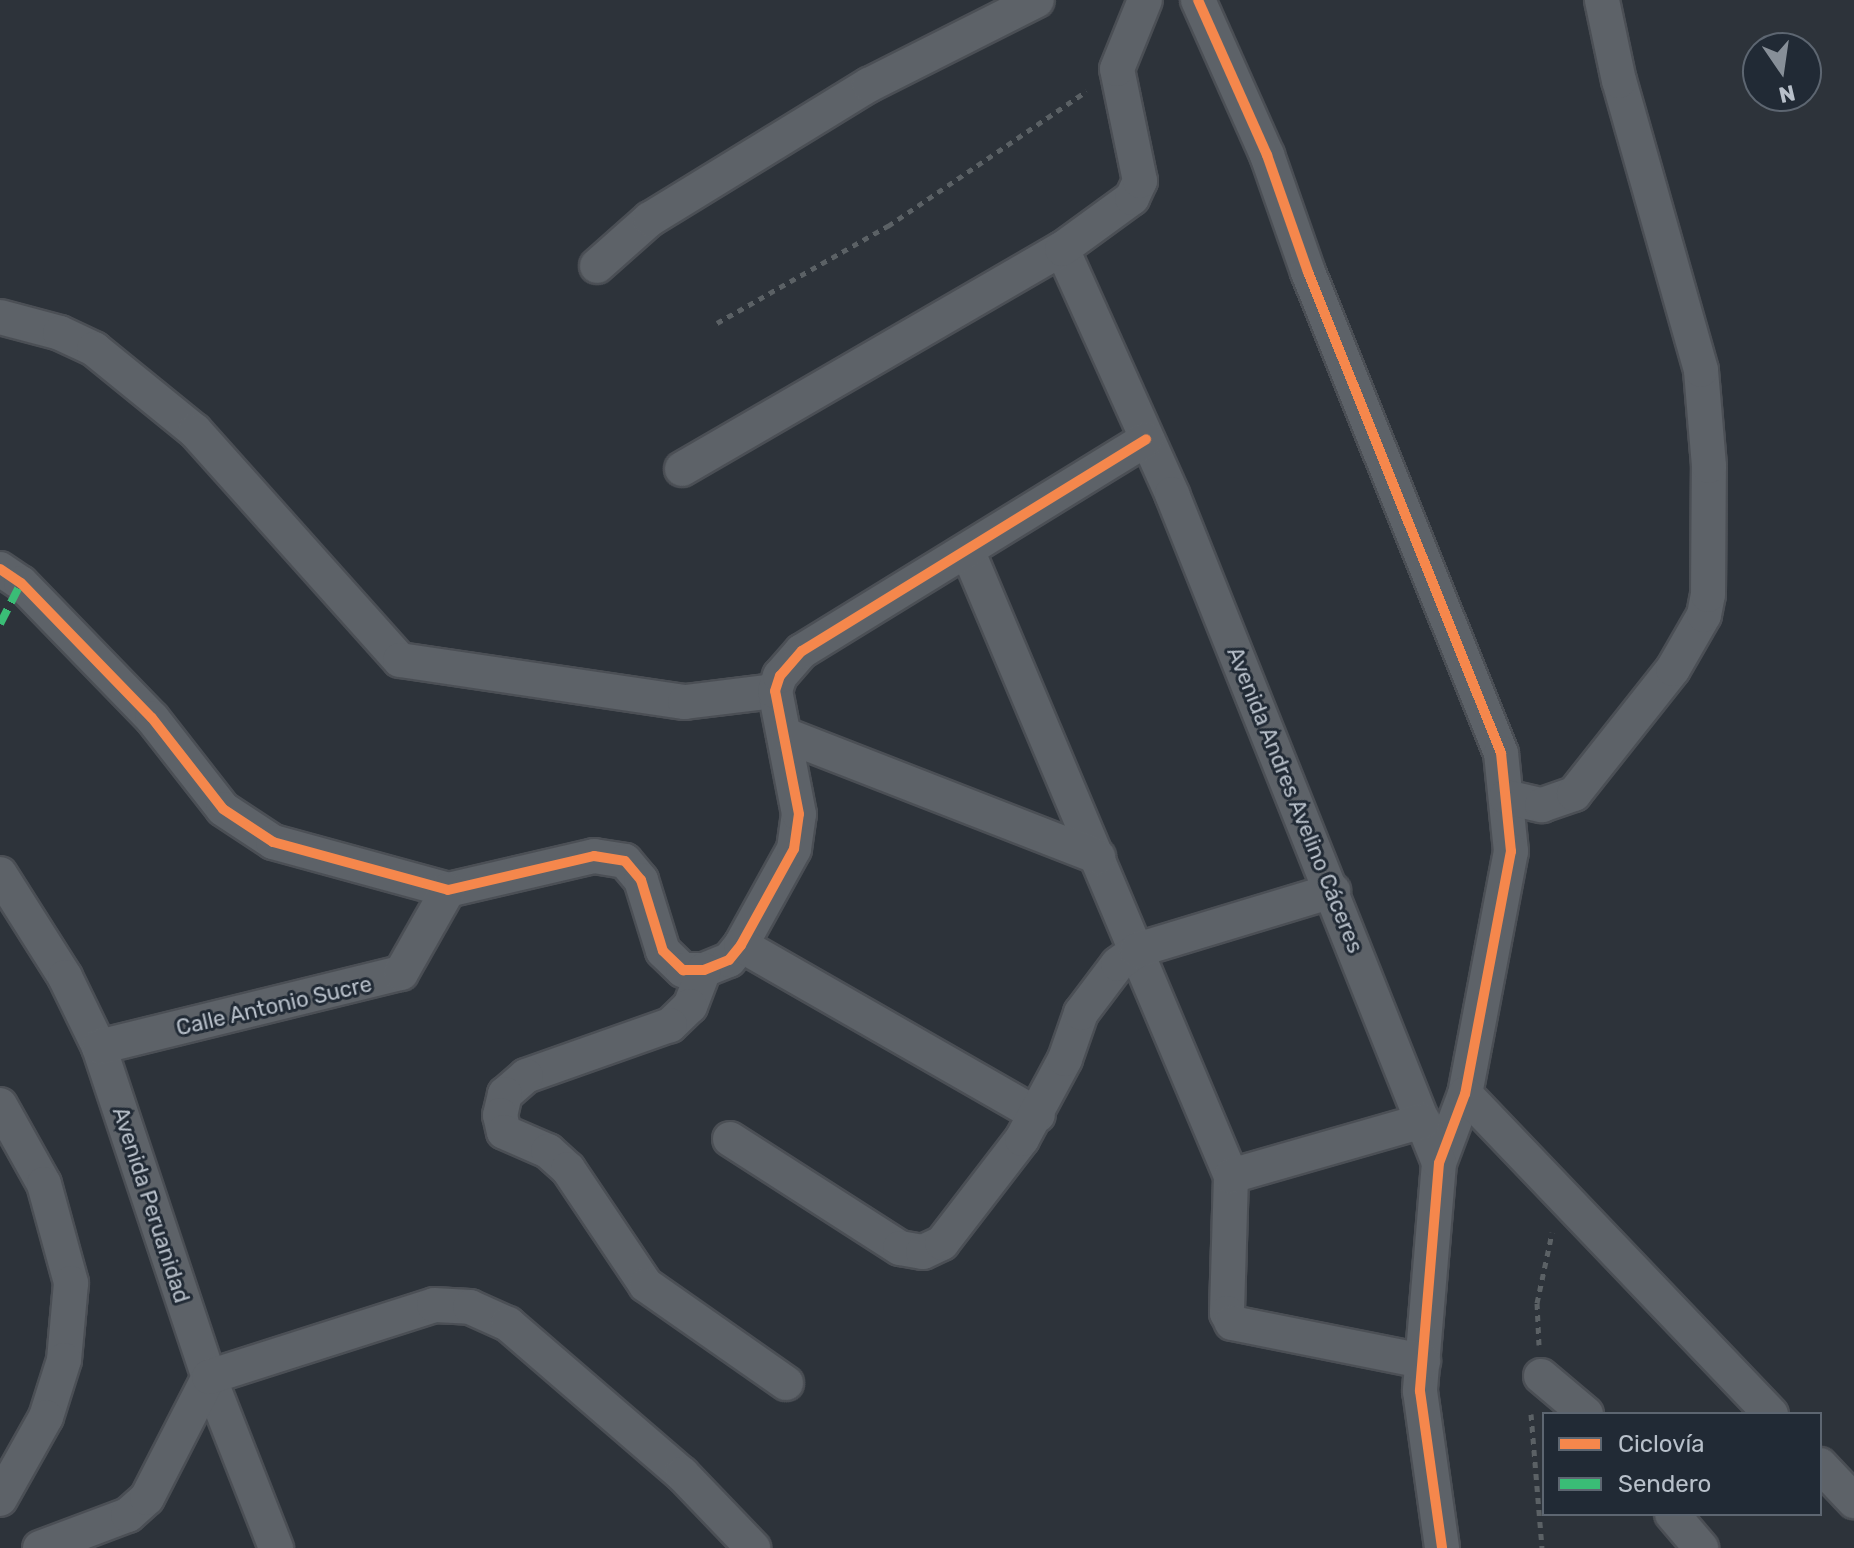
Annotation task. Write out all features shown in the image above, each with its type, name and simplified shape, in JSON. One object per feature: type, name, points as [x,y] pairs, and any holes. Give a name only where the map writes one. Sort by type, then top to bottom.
[{"type":"street","points":[[597,266],[650,219],[869,85],[1037,0]]},
{"type":"street","points":[[682,469],[1062,249],[1132,198],[1140,181],[1117,69],[1145,0]]},
{"type":"street","points":[[1198,0],[1267,155],[1308,272],[1501,753],[1511,851],[1465,1094],[1439,1163],[1420,1391],[1442,1548]]},
{"type":"street","points":[[1506,797],[1542,805],[1574,794],[1673,669],[1700,624],[1708,595],[1709,466],[1701,370],[1619,81],[1602,0]]},
{"type":"street","name":"Avenida Andres Avelino Cáceres","points":[[1062,249],[1146,439],[1333,891],[1439,1163]]},
{"type":"street","points":[[0,317],[60,333],[94,349],[195,431],[400,660],[685,702],[775,691]]},
{"type":"street","points":[[0,569],[21,583],[152,718],[223,809],[273,842],[448,890],[594,856],[625,861],[641,880],[663,951],[683,970],[704,970],[729,960],[741,945],[794,849],[799,814],[788,736],[775,691],[780,676],[802,651],[968,552],[1146,439]]},
{"type":"street","points":[[968,552],[1231,1176],[1227,1313],[1232,1323],[1423,1361]]},
{"type":"street","points":[[788,736],[1098,857]]},
{"type":"street","name":"Avenida Peruanidad","points":[[0,874],[65,977],[99,1047],[209,1377],[276,1548]]},
{"type":"street","name":"Calle Antonio Sucre","points":[[99,1047],[401,973],[448,890]]},
{"type":"street","points":[[730,1139],[900,1248],[923,1252],[942,1243],[1038,1115],[1096,987],[1137,950],[1333,891]]},
{"type":"street","points":[[741,945],[1038,1115]]},
{"type":"street","points":[[704,970],[690,1006],[670,1025],[526,1076],[505,1094],[500,1115],[504,1132],[548,1151],[568,1169],[646,1285],[786,1383]]},
{"type":"street","points":[[1465,1094],[1769,1412]]},
{"type":"street","points":[[0,1105],[44,1184],[71,1283],[64,1360],[46,1417],[0,1499]]},
{"type":"street","points":[[1231,1176],[1423,1121]]},
{"type":"street","points":[[40,1548],[128,1515],[147,1498],[209,1377],[434,1305],[470,1307],[508,1324],[682,1474],[753,1548]]},
{"type":"street","points":[[1541,1376],[1584,1412]]},
{"type":"street","points":[[1822,1467],[1854,1501]]},
{"type":"street","points":[[1674,1516],[1701,1548]]},
{"type":"path","points":[[717,323],[888,226],[1117,69]]},
{"type":"marked path","points":[[0,624],[21,583]]},
{"type":"cycle path","points":[[1198,0],[1267,155],[1308,272],[1501,753],[1511,851],[1465,1094],[1439,1163],[1420,1391],[1442,1548]]},
{"type":"cycle path","points":[[0,569],[21,583],[152,718],[223,809],[273,842],[448,890],[594,856],[625,861],[641,880],[663,951],[683,970],[704,970],[729,960],[741,945],[794,849],[799,814],[775,691],[780,676],[802,651],[1146,439]]}]
